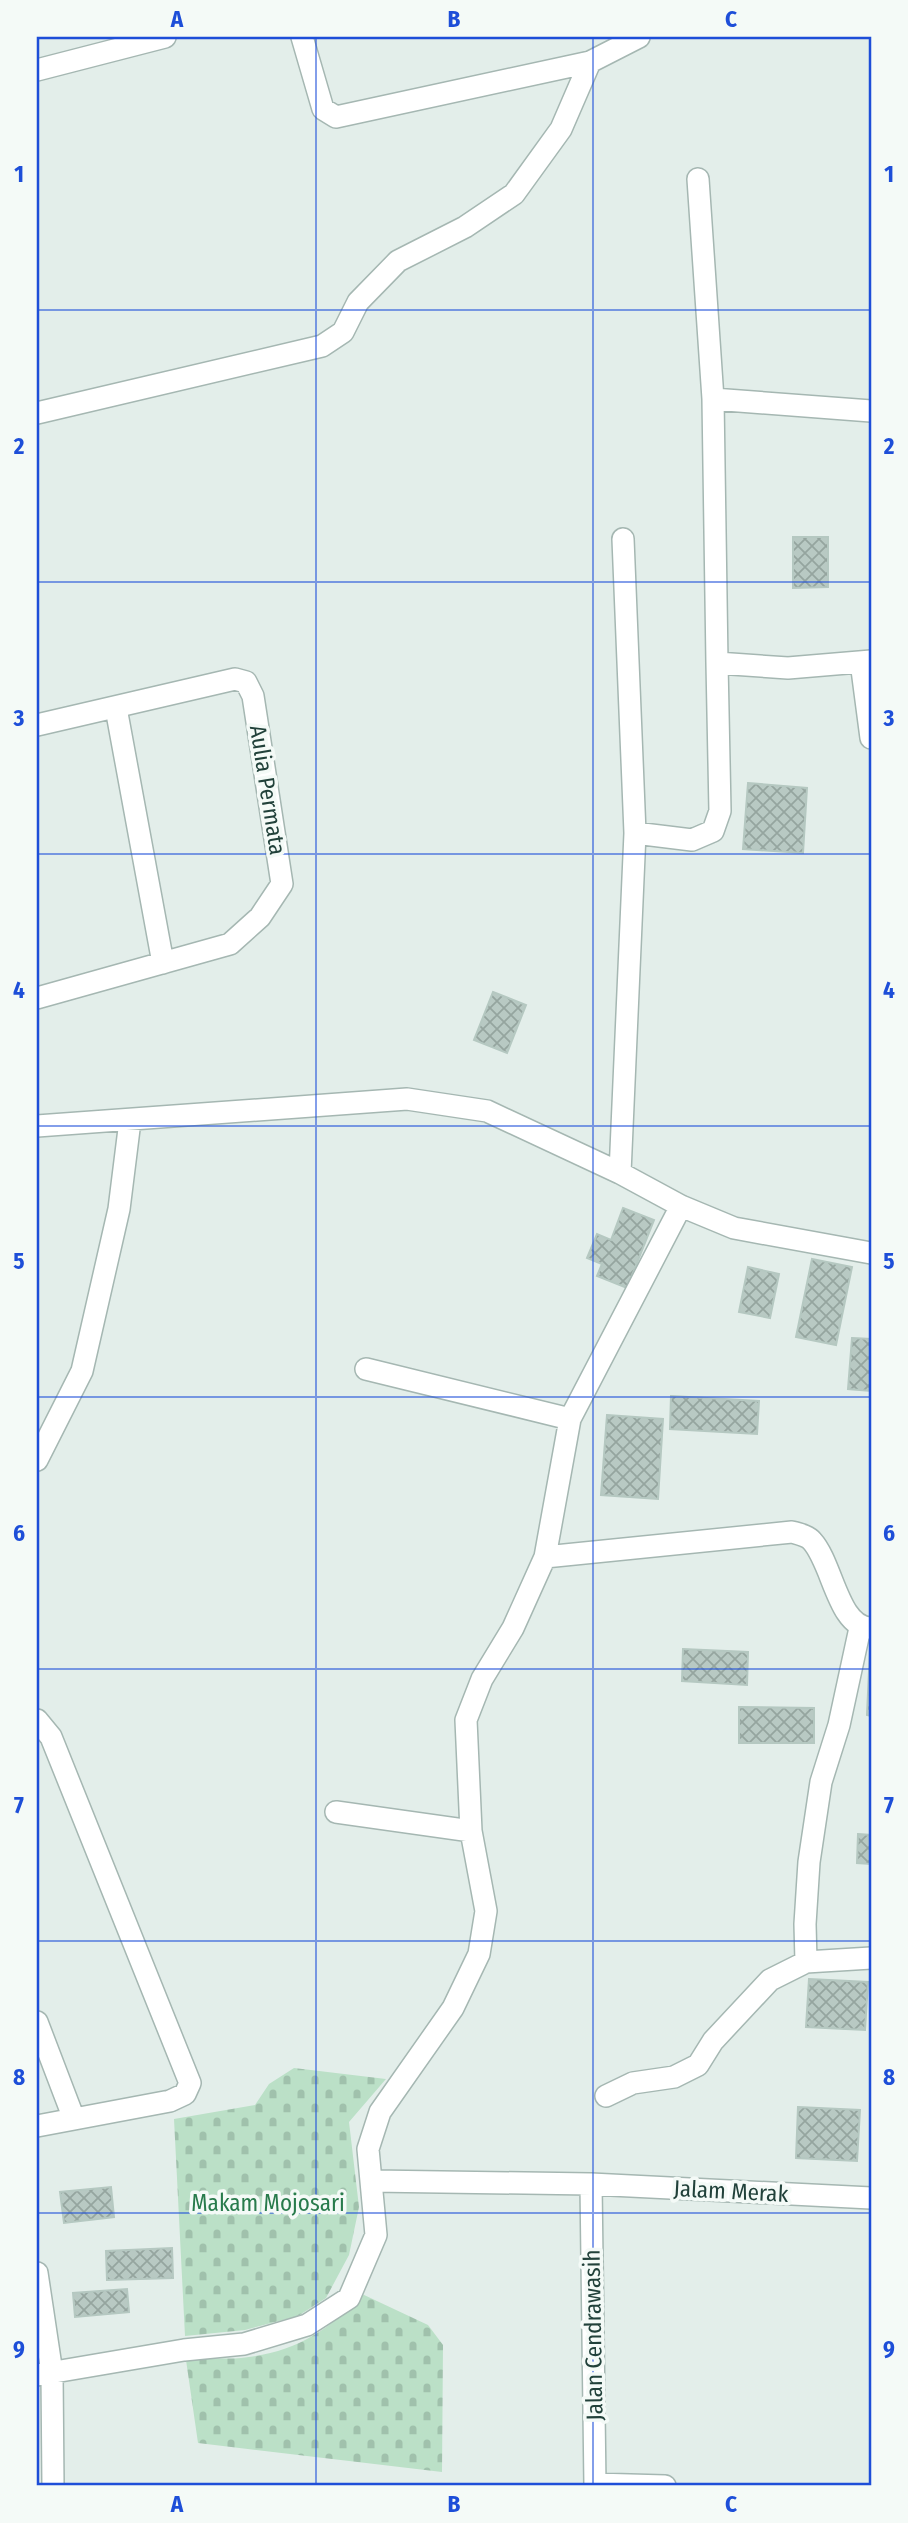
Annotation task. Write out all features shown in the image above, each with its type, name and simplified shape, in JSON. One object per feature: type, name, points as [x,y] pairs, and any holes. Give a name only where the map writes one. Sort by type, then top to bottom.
[{"type":"street","points":[[37,70],[120,43],[165,37]]},
{"type":"street","points":[[302,37],[323,109],[335,117],[590,62],[639,37]]},
{"type":"street","points":[[37,413],[322,346],[343,332],[358,302],[398,261],[465,227],[514,194],[561,129],[590,62]]},
{"type":"street","points":[[635,832],[692,839],[713,831],[720,811],[713,399],[698,179]]},
{"type":"street","points":[[713,399],[871,411]]},
{"type":"street","points":[[620,1173],[635,832],[623,539]]},
{"type":"street","points":[[717,663],[788,668],[866,661],[871,738]]},
{"type":"street","name":"Aulia Permata","points":[[37,725],[236,679],[247,682],[253,696],[282,884],[260,917],[230,944],[37,998]]},
{"type":"street","points":[[116,708],[163,963]]},
{"type":"street","points":[[37,1126],[407,1099],[487,1111],[620,1173],[681,1206],[734,1228],[871,1253]]},
{"type":"street","points":[[37,1460],[82,1371],[119,1209],[130,1121]]},
{"type":"street","points":[[44,2374],[184,2350],[244,2344],[307,2325],[349,2298],[376,2235],[368,2149],[380,2112],[453,2008],[480,1954],[486,1911],[471,1831],[466,1720],[482,1679],[513,1628],[545,1557],[569,1419],[681,1206]]},
{"type":"street","points":[[366,1369],[569,1419]]},
{"type":"street","points":[[545,1557],[792,1532],[811,1539],[827,1563],[850,1620],[866,1628],[821,1782],[809,1862],[805,1924],[806,1962]]},
{"type":"street","points":[[37,1720],[51,1737],[190,2083],[185,2094],[170,2101],[37,2126]]},
{"type":"street","points":[[335,1812],[471,1831]]},
{"type":"street","points":[[606,2096],[633,2083],[674,2077],[698,2066],[713,2041],[770,1980],[806,1962],[871,1958]]},
{"type":"street","points":[[37,2021],[74,2119]]},
{"type":"street","name":"Jalam Merak","points":[[372,2181],[592,2184],[871,2198]]},
{"type":"street","name":"Jalan Cendrawasih","points":[[592,2184],[595,2485]]},
{"type":"street","points":[[37,2273],[53,2486]]},
{"type":"street","points":[[595,2485],[665,2486]]},
{"type":"green space","name":"Makam Mojosari","points":[[294,2068],[386,2079],[349,2122],[359,2207],[349,2255],[326,2298],[298,2316],[245,2330],[185,2336],[174,2119],[255,2105],[269,2084]]},
{"type":"green space","points":[[362,2294],[428,2325],[443,2345],[442,2472],[198,2443],[186,2360],[241,2358],[293,2346],[322,2330]]},
{"type":"building","points":[[793,537],[828,537],[828,587],[793,588]]},
{"type":"building","points":[[748,783],[807,788],[803,853],[743,849]]},
{"type":"building","points":[[493,992],[526,1005],[507,1053],[474,1040]]},
{"type":"building","points":[[623,1208],[654,1220],[627,1288],[597,1276],[602,1264],[587,1258],[597,1234],[611,1240]]},
{"type":"building","points":[[812,1259],[852,1267],[836,1345],[796,1337]]},
{"type":"building","points":[[748,1267],[779,1274],[770,1318],[739,1312]]},
{"type":"building","points":[[852,1338],[871,1339],[871,1391],[848,1389]]},
{"type":"building","points":[[671,1396],[759,1401],[757,1434],[670,1429]]},
{"type":"building","points":[[607,1415],[663,1419],[658,1499],[601,1495]]},
{"type":"building","points":[[683,1649],[748,1652],[747,1685],[682,1681]]},
{"type":"building","points":[[871,1649],[871,1716],[867,1715]]},
{"type":"building","points":[[739,1707],[814,1708],[814,1743],[739,1743]]},
{"type":"building","points":[[858,1834],[871,1835],[871,1864],[857,1863]]},
{"type":"building","points":[[809,1979],[868,1982],[865,2030],[806,2027]]},
{"type":"building","points":[[798,2107],[860,2110],[857,2161],[796,2158]]},
{"type":"building","points":[[111,2187],[114,2217],[64,2223],[60,2192]]},
{"type":"building","points":[[172,2248],[173,2278],[107,2280],[106,2251]]},
{"type":"building","points":[[127,2289],[129,2312],[75,2317],[73,2293]]}]
